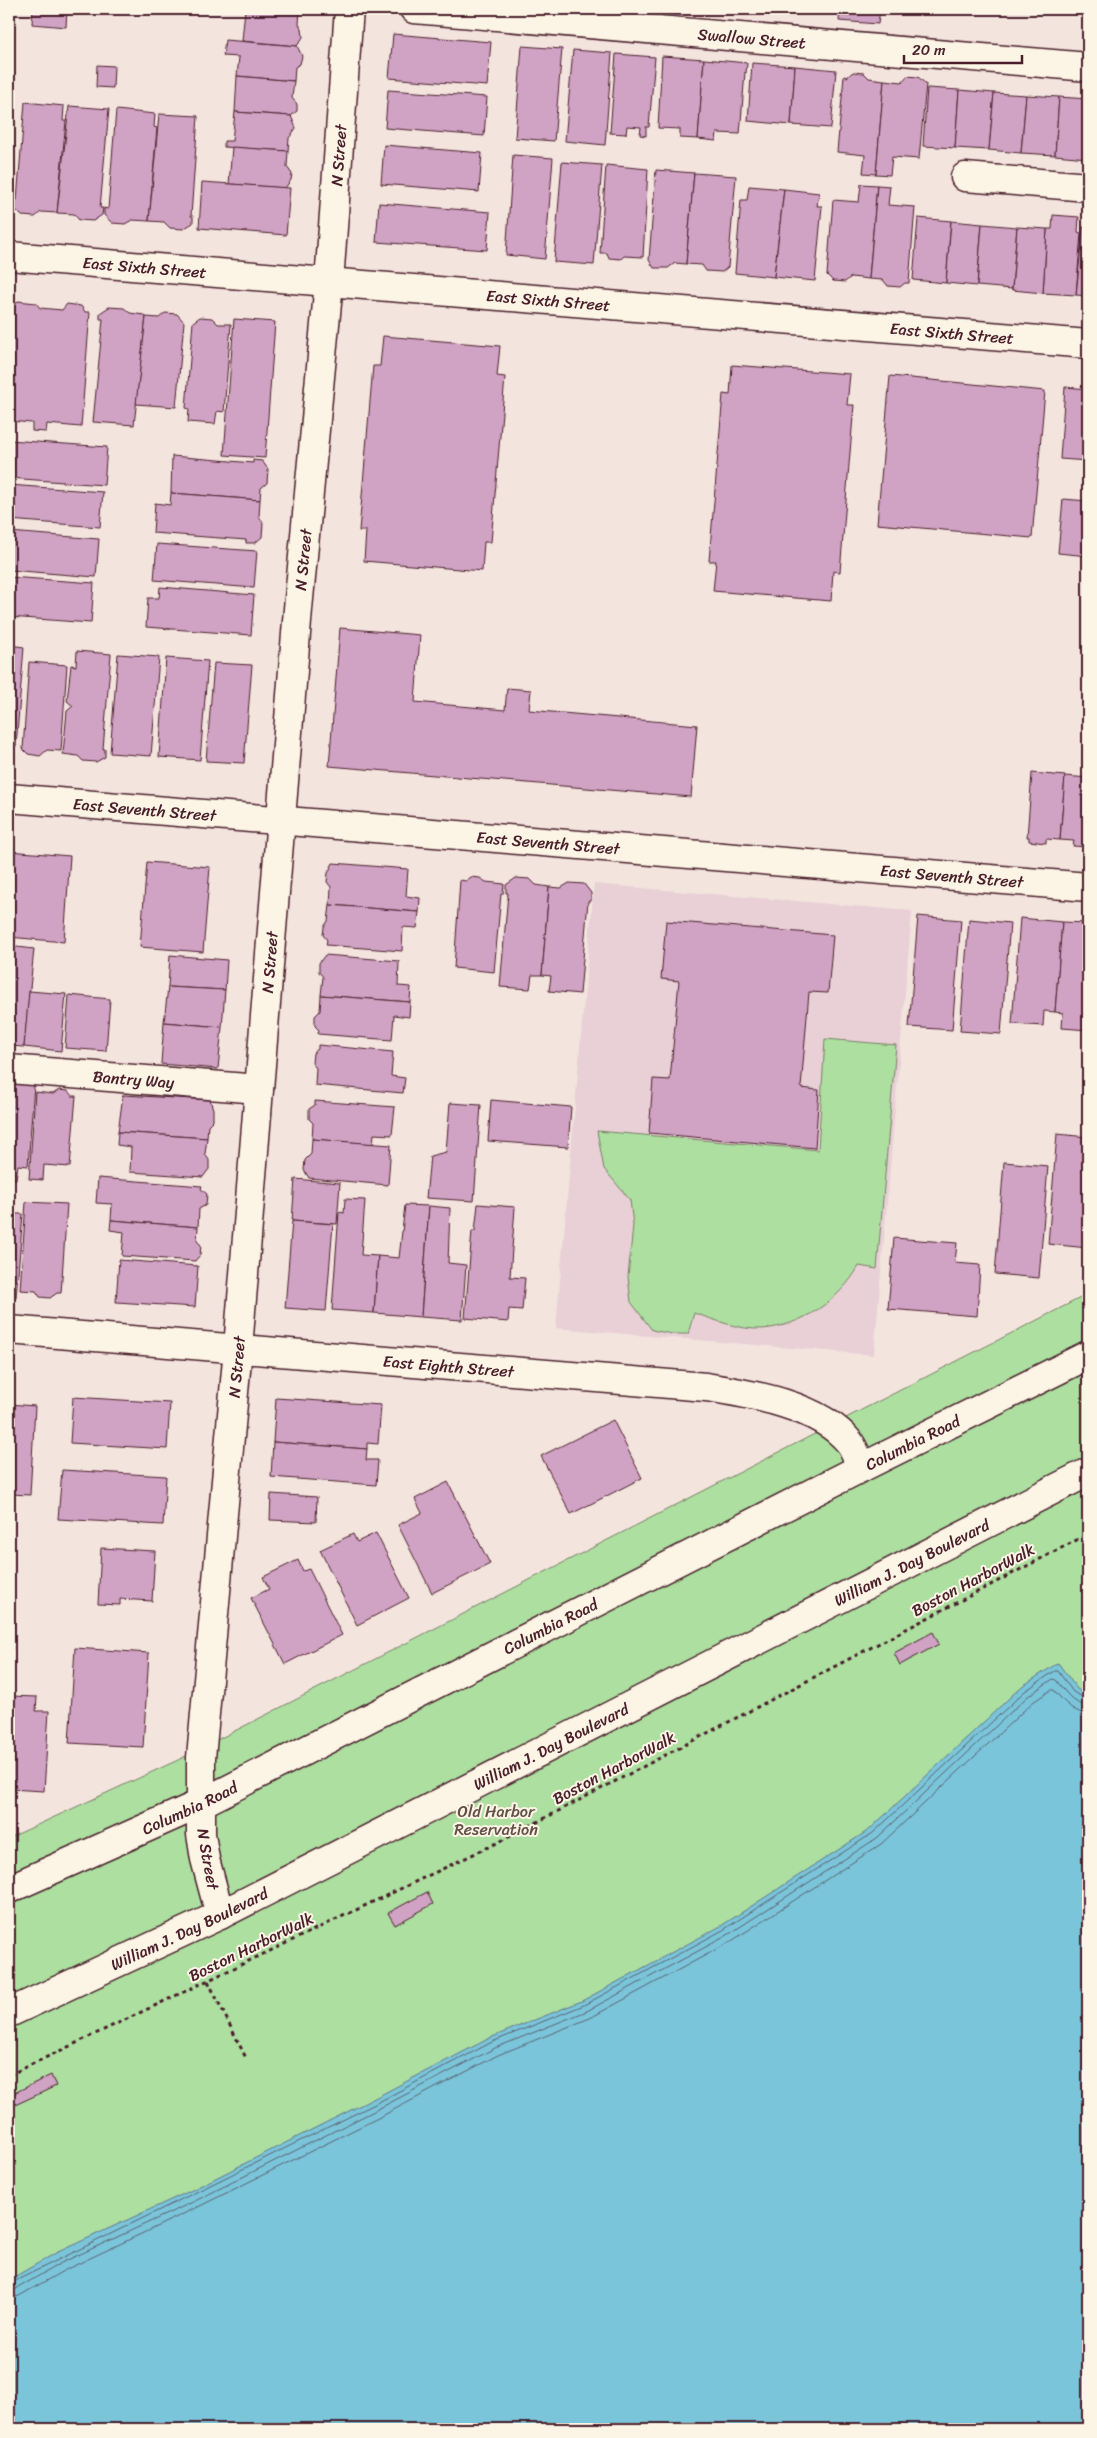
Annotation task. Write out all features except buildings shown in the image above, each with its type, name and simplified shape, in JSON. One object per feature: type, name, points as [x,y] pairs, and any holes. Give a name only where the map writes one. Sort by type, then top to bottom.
[{"type":"street","name":"N Street","points":[[220,1915],[205,1858],[200,1804],[201,1758],[329,282],[349,9]]},
{"type":"street","name":"Swallow Street","points":[[414,9],[1088,67]]},
{"type":"street","points":[[965,177],[1088,187]]},
{"type":"street","name":"East Sixth Street","points":[[9,256],[1088,344]]},
{"type":"street","name":"East Seventh Street","points":[[9,798],[1088,887]]},
{"type":"street","name":"Bantry Way","points":[[9,1069],[259,1089]]},
{"type":"street","name":"East Eighth Street","points":[[9,1330],[676,1383],[740,1392],[802,1411],[824,1422],[841,1433],[851,1445],[861,1468]]},
{"type":"street","name":"Columbia Road","points":[[9,1890],[200,1804],[861,1468],[1088,1355]]},
{"type":"street","name":"William J. Day Boulevard","points":[[9,2013],[220,1915],[1088,1472]]},
{"type":"path","name":"Boston HarborWalk","points":[[9,2075],[501,1841],[1088,1534]]},
{"type":"path","points":[[208,1981],[246,2058]]},
{"type":"shaded area","points":[[594,884],[912,911],[874,1355],[556,1328]]},
{"type":"green space","points":[[825,1039],[896,1045],[877,1269],[859,1266],[831,1300],[805,1317],[777,1327],[762,1329],[745,1328],[694,1313],[688,1334],[672,1334],[652,1330],[631,1302],[628,1277],[633,1225],[630,1200],[604,1169],[597,1131],[818,1150]]},
{"type":"green space","name":"Old Harbor Reservation","points":[[1088,1294],[1088,1696],[1077,1689],[1058,1663],[1021,1687],[869,1830],[721,1926],[582,2001],[490,2038],[190,2191],[56,2253],[9,2280],[9,1838],[178,1760]]},
{"type":"water","points":[[1058,1663],[1077,1689],[1088,1696],[1088,2429],[9,2429],[9,2280],[56,2253],[190,2191],[490,2038],[582,2001],[721,1926],[869,1830],[1021,1687]]}]
